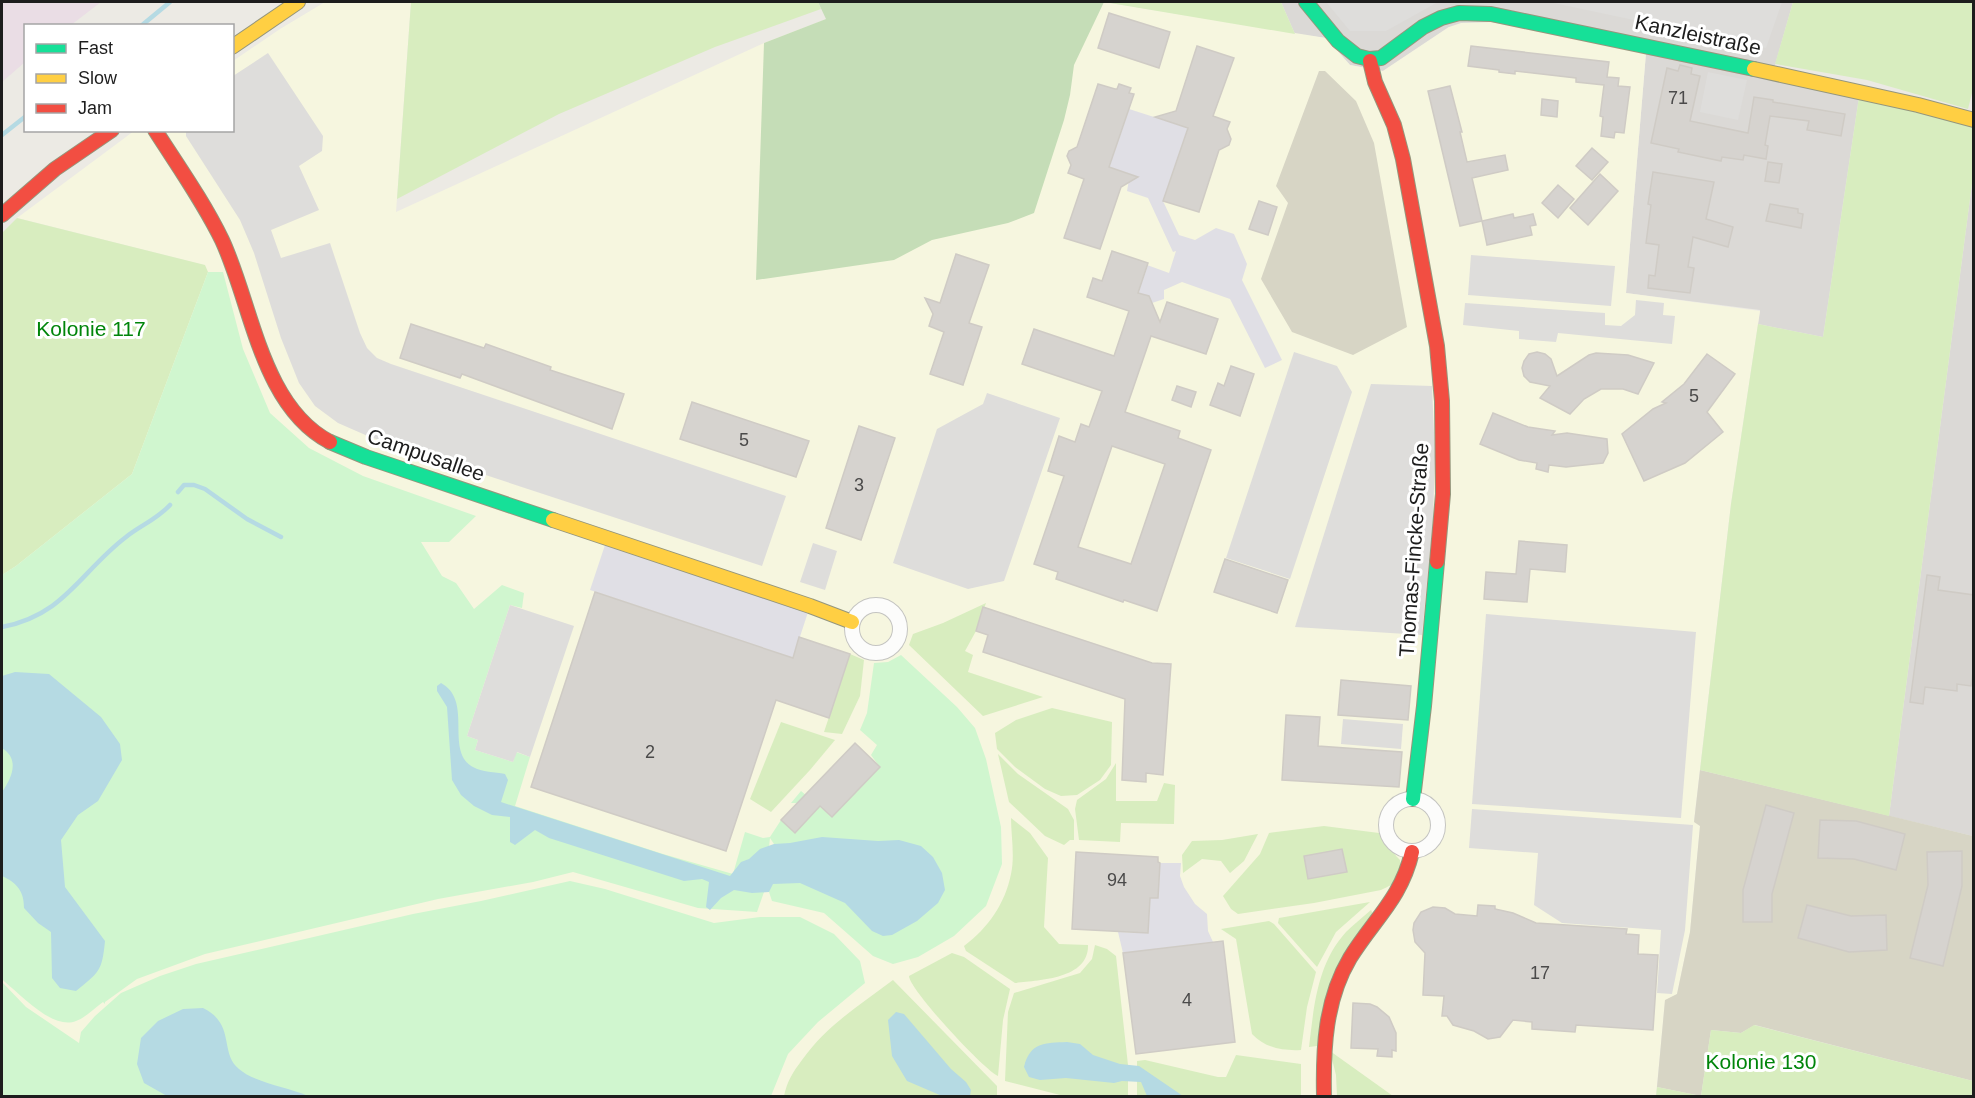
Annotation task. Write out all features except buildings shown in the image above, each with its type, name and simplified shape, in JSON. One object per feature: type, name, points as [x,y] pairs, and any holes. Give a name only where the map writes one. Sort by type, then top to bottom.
[{"type":"street","points":[[234,46],[298,2]]},
{"type":"street","points":[[1305,2],[1338,42],[1357,57],[1370,61]]},
{"type":"street","name":"Kanzleistraße","points":[[1370,61],[1381,58],[1446,15],[1491,14],[1666,49],[1918,105],[1974,120]]},
{"type":"street","name":"Thomas-Fincke-Straße","points":[[1370,61],[1375,82],[1394,125],[1403,159],[1436,338],[1442,401],[1443,494],[1413,799]]},
{"type":"street","points":[[2,215],[55,169],[109,132]]},
{"type":"street","name":"Campusallee","points":[[156,132],[207,211],[229,257],[274,377],[292,409],[308,426],[325,439],[366,457],[852,622]]},
{"type":"street","points":[[1413,799],[1424,802],[1432,809],[1438,825],[1433,841],[1422,850],[1412,852],[1401,849],[1393,843],[1387,833],[1386,823],[1395,806],[1413,799]]},
{"type":"street","points":[[1324,1096],[1324,1039],[1335,993],[1348,960],[1396,897],[1410,865],[1412,852]]},
{"type":"shaded area","points":[[2,2],[101,2],[72,24],[24,24],[24,63],[2,82]]},
{"type":"shaded area","points":[[325,2],[411,2],[396,212],[764,43],[871,2],[1104,2],[1326,38],[1350,65],[1383,71],[1449,27],[1461,23],[1492,22],[1646,53],[1626,293],[1760,311],[1731,504],[1694,821],[1700,826],[1690,932],[1677,994],[1665,1001],[1656,1096],[2,1096],[2,575],[16,566],[208,272],[204,265],[17,218],[133,132],[234,132],[234,60]]},
{"type":"shaded area","points":[[1281,2],[1793,2],[1771,79],[1859,97],[1823,337],[1758,324],[1760,310],[1626,293],[1646,53],[1449,27],[1383,71],[1350,65],[1326,38],[1295,34]]},
{"type":"shaded area","points":[[1326,2],[1438,2],[1386,31],[1350,31]]},
{"type":"shaded area","points":[[1549,2],[1782,2],[1766,48]]},
{"type":"shaded area","points":[[268,53],[323,136],[322,151],[299,166],[319,210],[271,230],[281,258],[330,243],[360,333],[367,348],[377,358],[786,496],[762,566],[370,437],[338,423],[315,406],[299,383],[281,338],[254,253],[240,220],[186,136],[186,132],[234,132],[234,75]]},
{"type":"shaded area","points":[[1319,71],[1325,71],[1356,101],[1374,143],[1407,327],[1353,355],[1292,332],[1261,279],[1288,203],[1276,186]]},
{"type":"shaded area","points":[[1708,72],[1747,80],[1738,120],[1700,112]]},
{"type":"shaded area","points":[[1129,109],[1182,126],[1183,123],[1189,125],[1163,201],[1179,235],[1195,240],[1216,228],[1234,234],[1247,264],[1242,280],[1282,360],[1265,368],[1230,299],[1182,282],[1164,290],[1164,299],[1152,303],[1149,296],[1138,293],[1147,265],[1169,273],[1176,251],[1173,252],[1148,198],[1127,191],[1130,174],[1115,169],[1108,170]]},
{"type":"shaded area","points":[[1973,176],[1973,836],[1889,816]]},
{"type":"shaded area","points":[[1471,255],[1615,266],[1611,306],[1468,295]]},
{"type":"shaded area","points":[[1636,300],[1664,303],[1663,315],[1675,316],[1672,344],[1558,333],[1556,342],[1519,339],[1519,331],[1463,325],[1465,303],[1605,313],[1605,325],[1621,326],[1635,315]]},
{"type":"shaded area","points":[[1294,352],[1337,366],[1352,392],[1290,579],[1226,558]]},
{"type":"shaded area","points":[[1371,384],[1432,386],[1435,457],[1433,518],[1422,635],[1295,627]]},
{"type":"shaded area","points":[[987,393],[1060,418],[1004,581],[968,589],[893,563],[937,429],[983,404]]},
{"type":"shaded area","points":[[607,539],[810,606],[793,658],[590,590]]},
{"type":"shaded area","points":[[813,543],[837,551],[825,590],[800,582]]},
{"type":"shaded area","points":[[510,605],[574,626],[530,757],[517,752],[513,762],[475,750],[478,740],[467,736]]},
{"type":"shaded area","points":[[1486,614],[1696,632],[1681,818],[1472,804]]},
{"type":"shaded area","points":[[1343,719],[1403,724],[1401,749],[1341,744]]},
{"type":"shaded area","points":[[1700,770],[1973,836],[1973,1081],[1755,1025],[1741,1033],[1711,1030],[1701,1096],[1657,1087],[1665,1000],[1677,994],[1690,932],[1700,826],[1694,822]]},
{"type":"shaded area","points":[[1472,809],[1693,825],[1685,930],[1672,994],[1657,993],[1661,930],[1562,923],[1534,905],[1538,853],[1469,848]]},
{"type":"shaded area","points":[[1160,863],[1181,863],[1180,876],[1184,887],[1195,904],[1207,914],[1208,931],[1213,942],[1123,953],[1118,932],[1148,933],[1150,898],[1158,898]]},
{"type":"green space","points":[[411,2],[818,2],[821,9],[715,47],[559,114],[397,199]]},
{"type":"green space","points":[[818,2],[1104,2],[1074,65],[1064,120],[1034,213],[1008,223],[932,240],[894,260],[756,280],[764,43],[826,19]]},
{"type":"green space","points":[[1104,2],[1281,2],[1295,34]]},
{"type":"green space","points":[[1793,2],[1973,2],[1973,89],[1968,109],[1867,80],[1775,64]]},
{"type":"green space","points":[[1859,97],[1973,126],[1973,176],[1889,816],[1700,770],[1731,504],[1758,324],[1823,337]]},
{"type":"green space","name":"Kolonie 117","points":[[17,218],[205,265],[208,272],[132,474],[2,575],[2,233]]},
{"type":"green space","points":[[208,272],[223,272],[243,349],[270,413],[309,448],[363,476],[476,516],[449,542],[421,542],[442,576],[456,583],[474,609],[502,585],[524,593],[522,608],[510,605],[467,736],[478,740],[475,750],[513,762],[516,752],[530,757],[515,806],[733,874],[745,832],[763,838],[770,837],[781,820],[795,833],[810,816],[797,803],[791,803],[801,791],[832,817],[879,766],[871,755],[877,745],[860,730],[867,713],[874,663],[888,662],[901,655],[957,707],[975,728],[986,759],[1001,827],[1002,864],[986,906],[954,936],[918,957],[893,964],[873,956],[824,913],[772,901],[769,892],[774,844],[770,838],[764,892],[757,912],[698,908],[573,872],[533,882],[438,899],[205,954],[137,979],[105,1004],[103,1002],[76,1021],[58,1021],[29,1003],[2,979],[2,575],[132,474]]},
{"type":"green space","points":[[986,603],[976,631],[965,651],[973,655],[968,672],[1043,697],[983,716],[909,645],[913,634]]},
{"type":"green space","points":[[850,654],[864,660],[860,696],[842,734],[824,732]]},
{"type":"green space","points":[[1052,708],[1112,722],[1111,765],[1100,780],[1077,795],[1061,796],[1045,789],[1015,767],[997,749],[995,733],[1016,720]]},
{"type":"green space","points":[[781,722],[835,740],[771,812],[750,799]]},
{"type":"green space","points":[[998,754],[1018,774],[1068,809],[1074,820],[1074,840],[1064,845],[1045,836],[1009,802]]},
{"type":"green space","points":[[1116,763],[1116,801],[1157,801],[1164,783],[1175,785],[1174,824],[1121,823],[1120,842],[1079,840],[1075,809],[1077,800],[1106,779]]},
{"type":"green space","points":[[1011,818],[1030,833],[1048,858],[1044,927],[1059,944],[1088,945],[1081,965],[1061,976],[1015,983],[966,951],[964,946],[988,923],[1005,895],[1012,867]]},
{"type":"green space","points":[[1324,826],[1379,833],[1400,860],[1398,880],[1381,890],[1314,903],[1238,914],[1231,909],[1223,896],[1260,854],[1269,833]]},
{"type":"green space","points":[[1258,834],[1244,861],[1230,873],[1221,861],[1202,859],[1183,873],[1182,855],[1192,841],[1222,840]]},
{"type":"green space","points":[[570,881],[605,889],[714,923],[760,917],[800,917],[834,934],[860,961],[865,983],[818,1022],[788,1054],[771,1096],[2,1096],[2,982],[26,1007],[79,1043],[81,1032],[121,993],[196,964]]},
{"type":"green space","points":[[1370,902],[1336,932],[1317,967],[1278,923],[1279,918]]},
{"type":"green space","points":[[1371,910],[1373,914],[1317,1046],[1309,1047],[1318,986],[1329,958],[1336,944],[1346,932]]},
{"type":"green space","points":[[1269,921],[1316,972],[1307,1007],[1301,1050],[1275,1048],[1263,1043],[1252,1034],[1236,939],[1221,929]]},
{"type":"green space","points":[[1095,945],[1107,949],[1116,956],[1128,1065],[1128,1096],[1064,1096],[1005,1081],[1008,1012],[1014,993],[1080,973],[1092,959]]},
{"type":"green space","points":[[952,953],[964,957],[1010,989],[1003,1020],[998,1076],[978,1060],[948,1029],[912,984],[909,976]]},
{"type":"green space","points":[[893,980],[997,1086],[997,1096],[784,1096],[793,1073],[822,1036],[844,1016]]},
{"type":"green space","name":"Kolonie 130","points":[[1754,1025],[1973,1081],[1973,1096],[1701,1096],[1711,1030],[1741,1033]]},
{"type":"green space","points":[[1330,1051],[1393,1096],[1337,1096],[1336,1075]]},
{"type":"green space","points":[[1236,1055],[1301,1064],[1301,1096],[1137,1096],[1137,1061],[1145,1060],[1226,1077]]},
{"type":"green space","points":[[1657,1087],[1701,1096],[1656,1096]]},
{"type":"water","points":[[15,672],[49,674],[101,717],[120,744],[122,760],[98,801],[78,815],[61,840],[65,887],[105,941],[98,971],[76,991],[60,988],[52,978],[51,932],[38,923],[24,908],[19,888],[2,876],[2,792],[9,781],[13,763],[8,752],[2,748],[2,676]]},
{"type":"water","points":[[441,683],[451,691],[456,701],[460,750],[465,760],[477,769],[505,774],[508,780],[501,802],[730,876],[741,862],[749,859],[760,849],[774,844],[822,837],[878,841],[899,840],[921,846],[933,857],[942,873],[945,890],[938,903],[917,921],[892,935],[883,936],[872,931],[845,903],[800,883],[773,884],[769,892],[752,893],[734,890],[721,898],[710,910],[706,907],[709,882],[702,879],[684,881],[549,838],[535,830],[515,845],[510,842],[510,817],[492,815],[474,806],[461,795],[452,780],[447,707],[437,691],[437,686]]},
{"type":"water","points":[[203,1008],[220,1022],[230,1055],[239,1069],[254,1078],[308,1096],[167,1096],[144,1083],[137,1064],[141,1038],[158,1021],[183,1009]]},
{"type":"water","points":[[896,1012],[904,1014],[951,1069],[966,1082],[971,1090],[970,1096],[942,1096],[907,1081],[892,1056],[888,1020]]},
{"type":"water","points":[[1067,1042],[1080,1044],[1093,1055],[1120,1064],[1139,1066],[1183,1096],[1147,1096],[1141,1082],[1114,1083],[1066,1078],[1040,1080],[1029,1077],[1024,1067],[1034,1048],[1045,1044]]},
{"type":"waterway","points":[[143,24],[170,2]]},
{"type":"waterway","points":[[2,135],[24,118]]},
{"type":"waterway","points":[[178,492],[184,485],[194,485],[205,489],[247,519],[281,537]]},
{"type":"waterway","points":[[2,627],[24,621],[57,602],[110,550],[170,505]]},
{"type":"traffic: fast","points":[[1306,2],[1338,41],[1357,56],[1369,59],[1381,58],[1423,27],[1441,18],[1459,13],[1491,14],[1754,69]]},
{"type":"traffic: fast","points":[[330,442],[366,457],[553,520]]},
{"type":"traffic: fast","points":[[1413,799],[1437,562]]},
{"type":"traffic: slow","points":[[234,46],[298,2]]},
{"type":"traffic: slow","points":[[1754,69],[1918,105],[1974,120]]},
{"type":"traffic: slow","points":[[553,520],[852,622]]},
{"type":"traffic: jam","points":[[1370,61],[1375,82],[1394,125],[1403,159],[1437,346],[1442,401],[1443,494],[1437,562]]},
{"type":"traffic: jam","points":[[2,215],[55,169],[109,132]]},
{"type":"traffic: jam","points":[[156,132],[199,198],[222,240],[261,352],[273,379],[288,404],[307,426],[330,442]]},
{"type":"traffic: jam","points":[[1324,1096],[1325,1043],[1335,991],[1350,958],[1394,896],[1412,852]]}]
